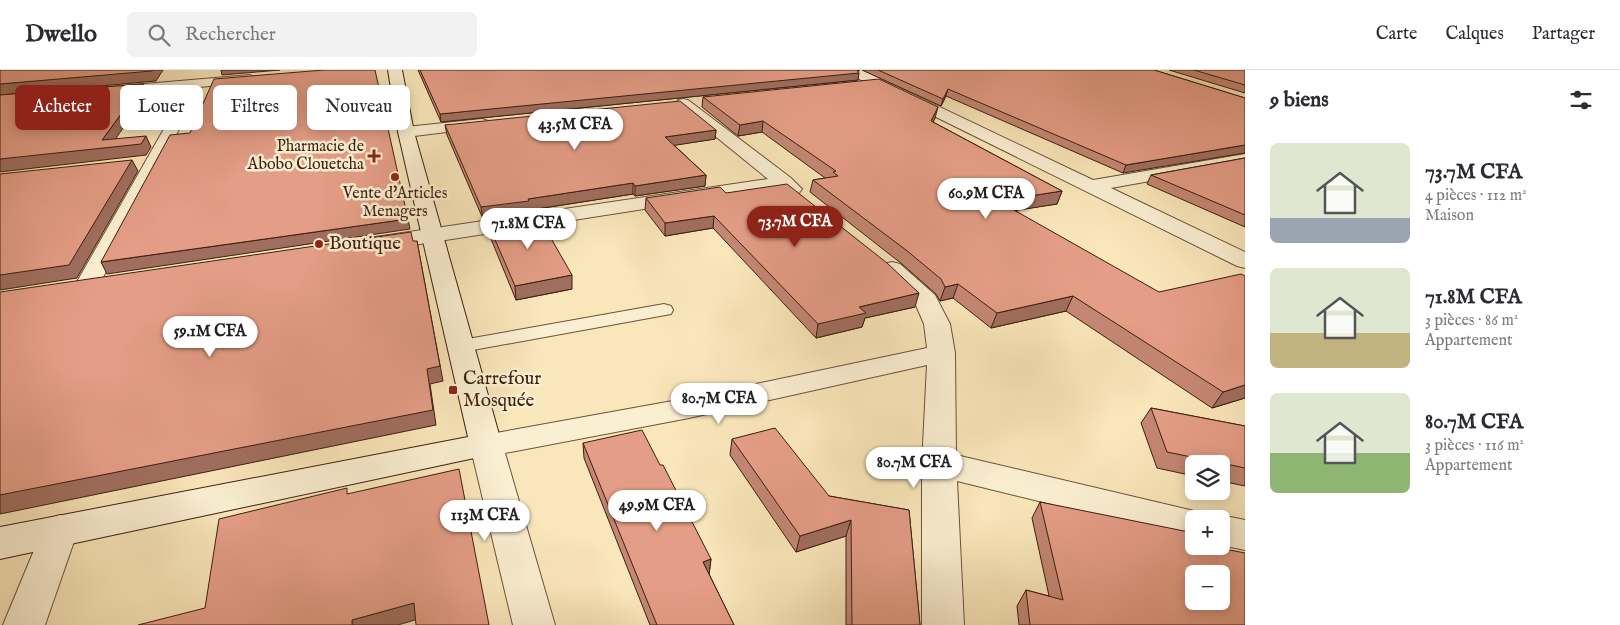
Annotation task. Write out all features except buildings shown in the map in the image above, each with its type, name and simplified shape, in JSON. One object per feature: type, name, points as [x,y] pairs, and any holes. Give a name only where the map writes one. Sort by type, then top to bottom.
[{"type":"street","points":[[395,70],[406,132],[534,625]]},
{"type":"street","points":[[110,91],[262,78]]},
{"type":"street","points":[[851,78],[879,83],[1245,261]]},
{"type":"street","points":[[686,103],[806,200]]},
{"type":"street","points":[[406,132],[495,123]]},
{"type":"street","points":[[115,282],[76,288],[143,163],[167,130]]},
{"type":"street","points":[[1091,186],[1245,159]]},
{"type":"street","points":[[356,247],[784,182]]},
{"type":"street","points":[[879,258],[926,300],[937,324],[941,353],[939,464],[943,625]]},
{"type":"street","points":[[0,543],[486,445],[690,408],[941,353]]},
{"type":"street","points":[[939,464],[1185,522]]},
{"type":"street","points":[[24,625],[60,530]]},
{"type":"street","points":[[1230,532],[1245,535]]},
{"type":"lane","points":[[462,346],[664,310]]},
{"type":"place","name":"Pharmacie de Abobo Clouetcha","points":[[374,156]]},
{"type":"place","name":"Vente d'Articles Menagers","points":[[395,177]]},
{"type":"place","name":"Boutique","points":[[319,244]]},
{"type":"place","name":"Carrefour Mosquée","points":[[453,390]]}]
